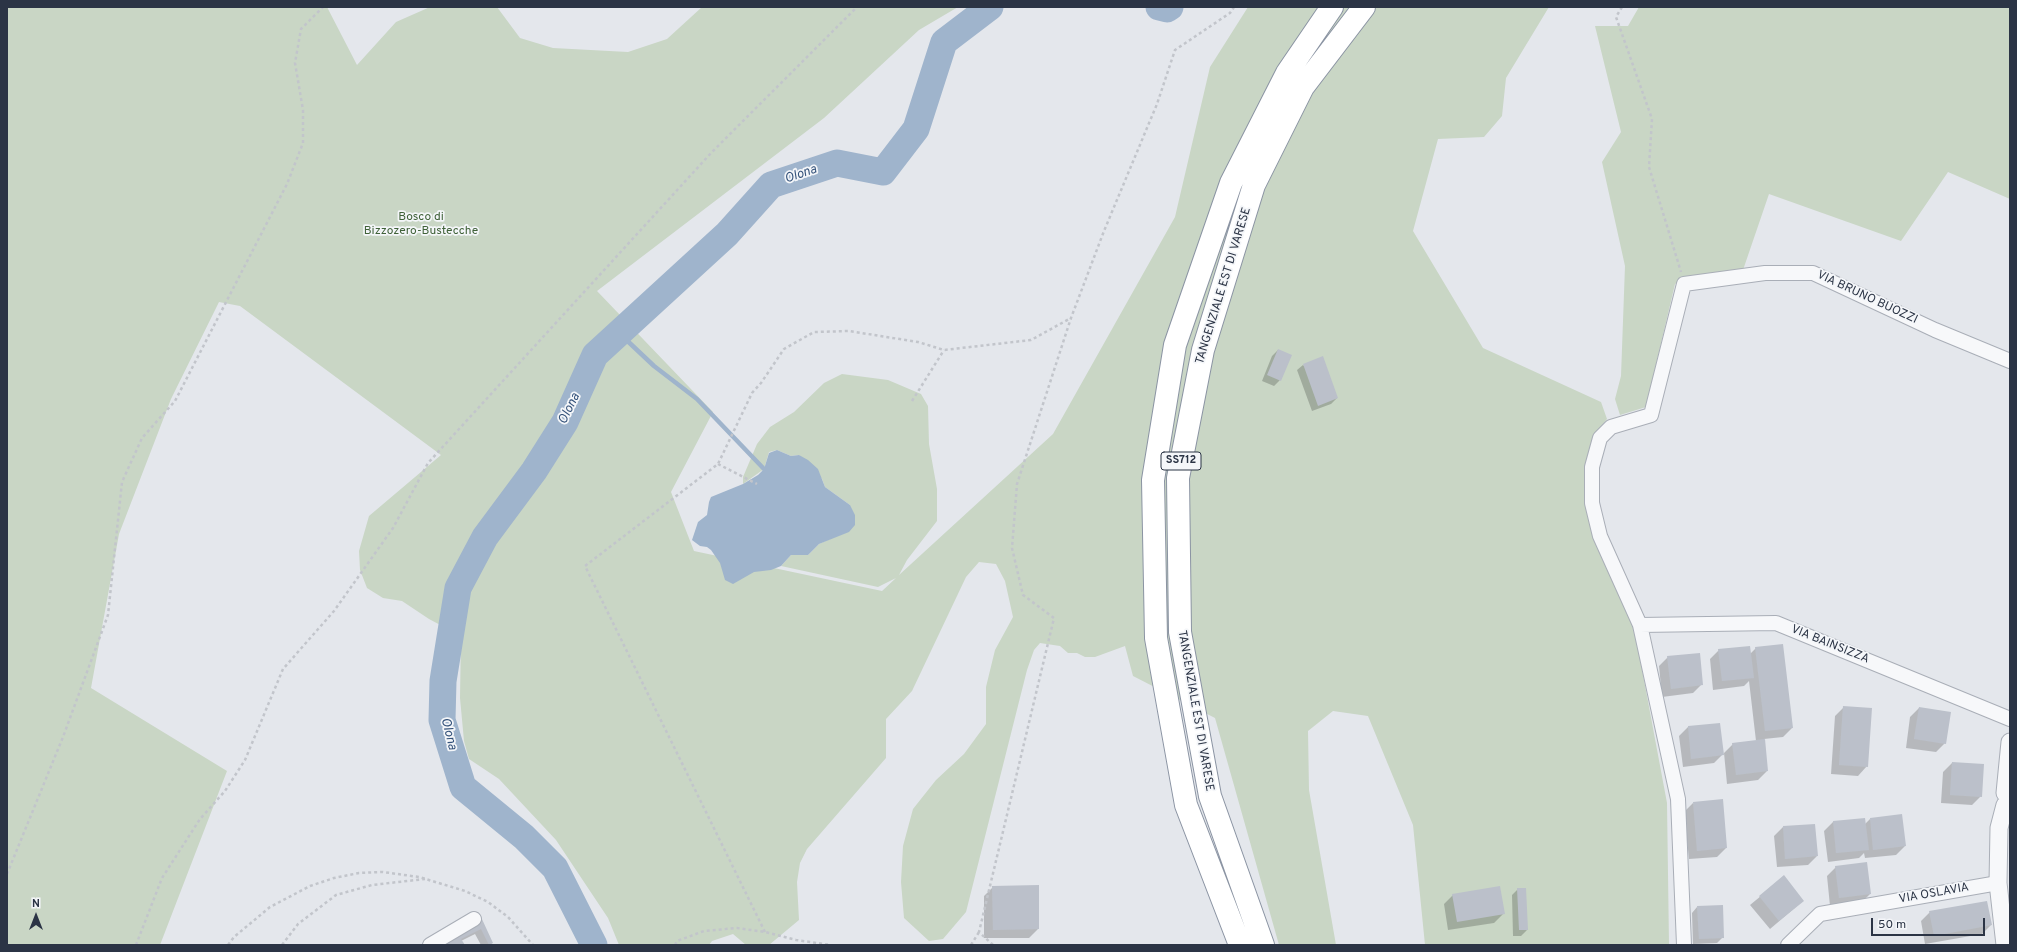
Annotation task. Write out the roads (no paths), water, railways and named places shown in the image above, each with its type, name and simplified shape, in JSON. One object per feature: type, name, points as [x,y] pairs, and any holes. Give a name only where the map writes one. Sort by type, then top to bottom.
[{"type":"highway","name":"TANGENZIALE EST DI VARESE","points":[[1240,945],[1186,805],[1156,638],[1153,480],[1175,345],[1231,183],[1286,73],[1332,7]]},
{"type":"highway","name":"TANGENZIALE EST DI VARESE","points":[[1263,945],[1210,796],[1180,632],[1178,478],[1203,350],[1254,185],[1303,87],[1364,7]]},
{"type":"street","name":"VIA BRUNO BUOZZI","points":[[1640,625],[1600,536],[1592,503],[1592,467],[1600,438],[1611,428],[1651,415],[1684,284],[1765,273],[1813,273],[1934,330],[2010,361]]},
{"type":"street","name":"VIA BAINSIZZA","points":[[1640,625],[1776,623],[2010,719]]},
{"type":"street","points":[[1640,625],[1678,799],[1684,945]]},
{"type":"street","points":[[2004,945],[1998,882],[2007,807],[2010,742]]},
{"type":"street","name":"VIA OSLAVIA","points":[[1788,945],[1820,914],[1998,882]]},
{"type":"street","points":[[430,945],[474,920]]},
{"type":"water","points":[[777,450],[791,456],[799,455],[808,460],[818,469],[825,487],[850,505],[855,515],[855,525],[849,532],[819,544],[808,555],[791,555],[781,566],[771,570],[754,572],[733,584],[725,580],[720,563],[711,550],[707,547],[700,546],[692,540],[698,522],[707,515],[711,497],[743,484],[758,475],[764,469],[769,453]]},
{"type":"waterway","name":"Olona","points":[[594,945],[555,868],[524,837],[463,787],[442,720],[443,681],[458,588],[485,537],[534,471],[565,422],[595,355],[727,234],[771,185],[837,163],[883,172],[916,129],[944,42],[990,7]]},
{"type":"waterway","name":"Olona","points":[[1159,7],[1167,9],[1170,7]]},
{"type":"waterway","points":[[619,333],[654,366],[697,399],[764,469]]},
{"type":"park label","name":"Bosco di Bizzozero-Bustecche","points":[[421,225]]}]
